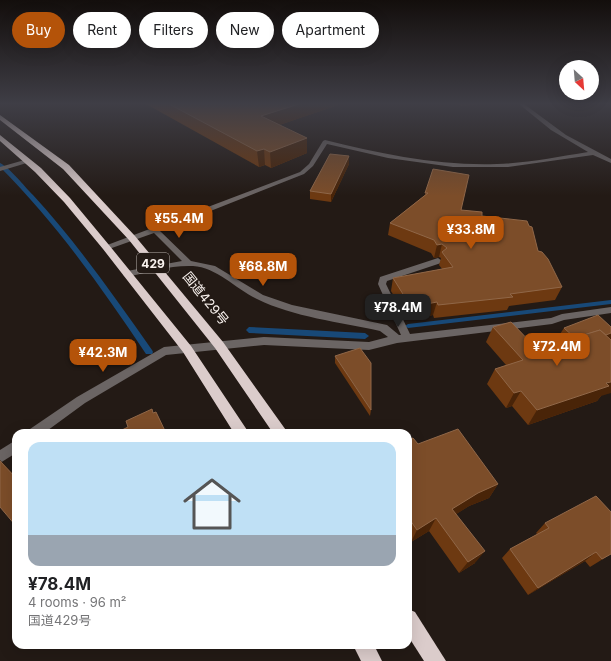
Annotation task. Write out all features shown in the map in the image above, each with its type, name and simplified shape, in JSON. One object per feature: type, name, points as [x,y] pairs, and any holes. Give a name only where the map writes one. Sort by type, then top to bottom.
[{"type":"highway","name":"国道429号","points":[[24,135],[66,167],[132,238],[219,345],[278,429]]},
{"type":"highway","name":"429","points":[[0,137],[28,161],[67,200],[106,247],[187,349],[239,429]]},
{"type":"highway","points":[[412,625],[436,661]]},
{"type":"highway","points":[[365,649],[372,661]]},
{"type":"street","points":[[560,135],[611,161]]},
{"type":"street","points":[[106,247],[155,230],[302,172],[311,166],[325,142],[387,156],[467,166],[497,166],[531,163],[593,153]]},
{"type":"street","points":[[3,169],[28,161]]},
{"type":"street","points":[[155,230],[189,263]]},
{"type":"street","points":[[402,339],[382,284],[384,279],[438,261]]},
{"type":"street","points":[[127,274],[189,263],[212,268],[260,297],[290,308],[383,328],[402,339]]},
{"type":"street","points":[[40,429],[80,400],[164,351],[264,341],[369,346],[402,339],[552,321],[562,317],[611,310]]},
{"type":"street","points":[[0,457],[12,449]]},
{"type":"building","points":[[227,135],[300,135],[307,138],[270,152],[264,149],[257,151]]},
{"type":"building","points":[[330,154],[349,156],[331,194],[310,191]]},
{"type":"building","points":[[433,169],[469,175],[461,210],[482,212],[482,216],[527,221],[529,226],[532,227],[538,251],[542,252],[548,259],[562,287],[510,294],[513,297],[438,305],[437,302],[411,307],[393,278],[453,267],[442,252],[447,248],[442,244],[437,245],[434,240],[390,223],[428,193],[425,193]]},
{"type":"building","points":[[598,315],[611,327],[611,333],[606,335],[600,330],[575,338],[564,328]]},
{"type":"building","points":[[511,322],[537,349],[600,330],[611,340],[611,382],[606,383],[609,386],[537,410],[521,391],[514,393],[495,369],[523,360],[493,327]]},
{"type":"building","points":[[360,348],[371,363],[371,410],[335,356]]},
{"type":"building","points":[[152,409],[153,413],[156,412],[164,429],[124,429],[128,427],[126,421]]},
{"type":"building","points":[[458,429],[498,484],[478,493],[452,509],[485,551],[468,562],[436,518],[417,530],[412,523],[412,438],[418,444]]},
{"type":"building","points":[[0,461],[12,474],[12,521],[0,507]]},
{"type":"building","points":[[596,496],[611,512],[611,554],[602,559],[596,552],[538,588],[510,549],[549,528],[545,523]]},
{"type":"waterway","points":[[0,164],[61,230],[149,352]]},
{"type":"waterway","points":[[408,326],[611,302]]},
{"type":"waterway","points":[[249,330],[365,336]]}]
